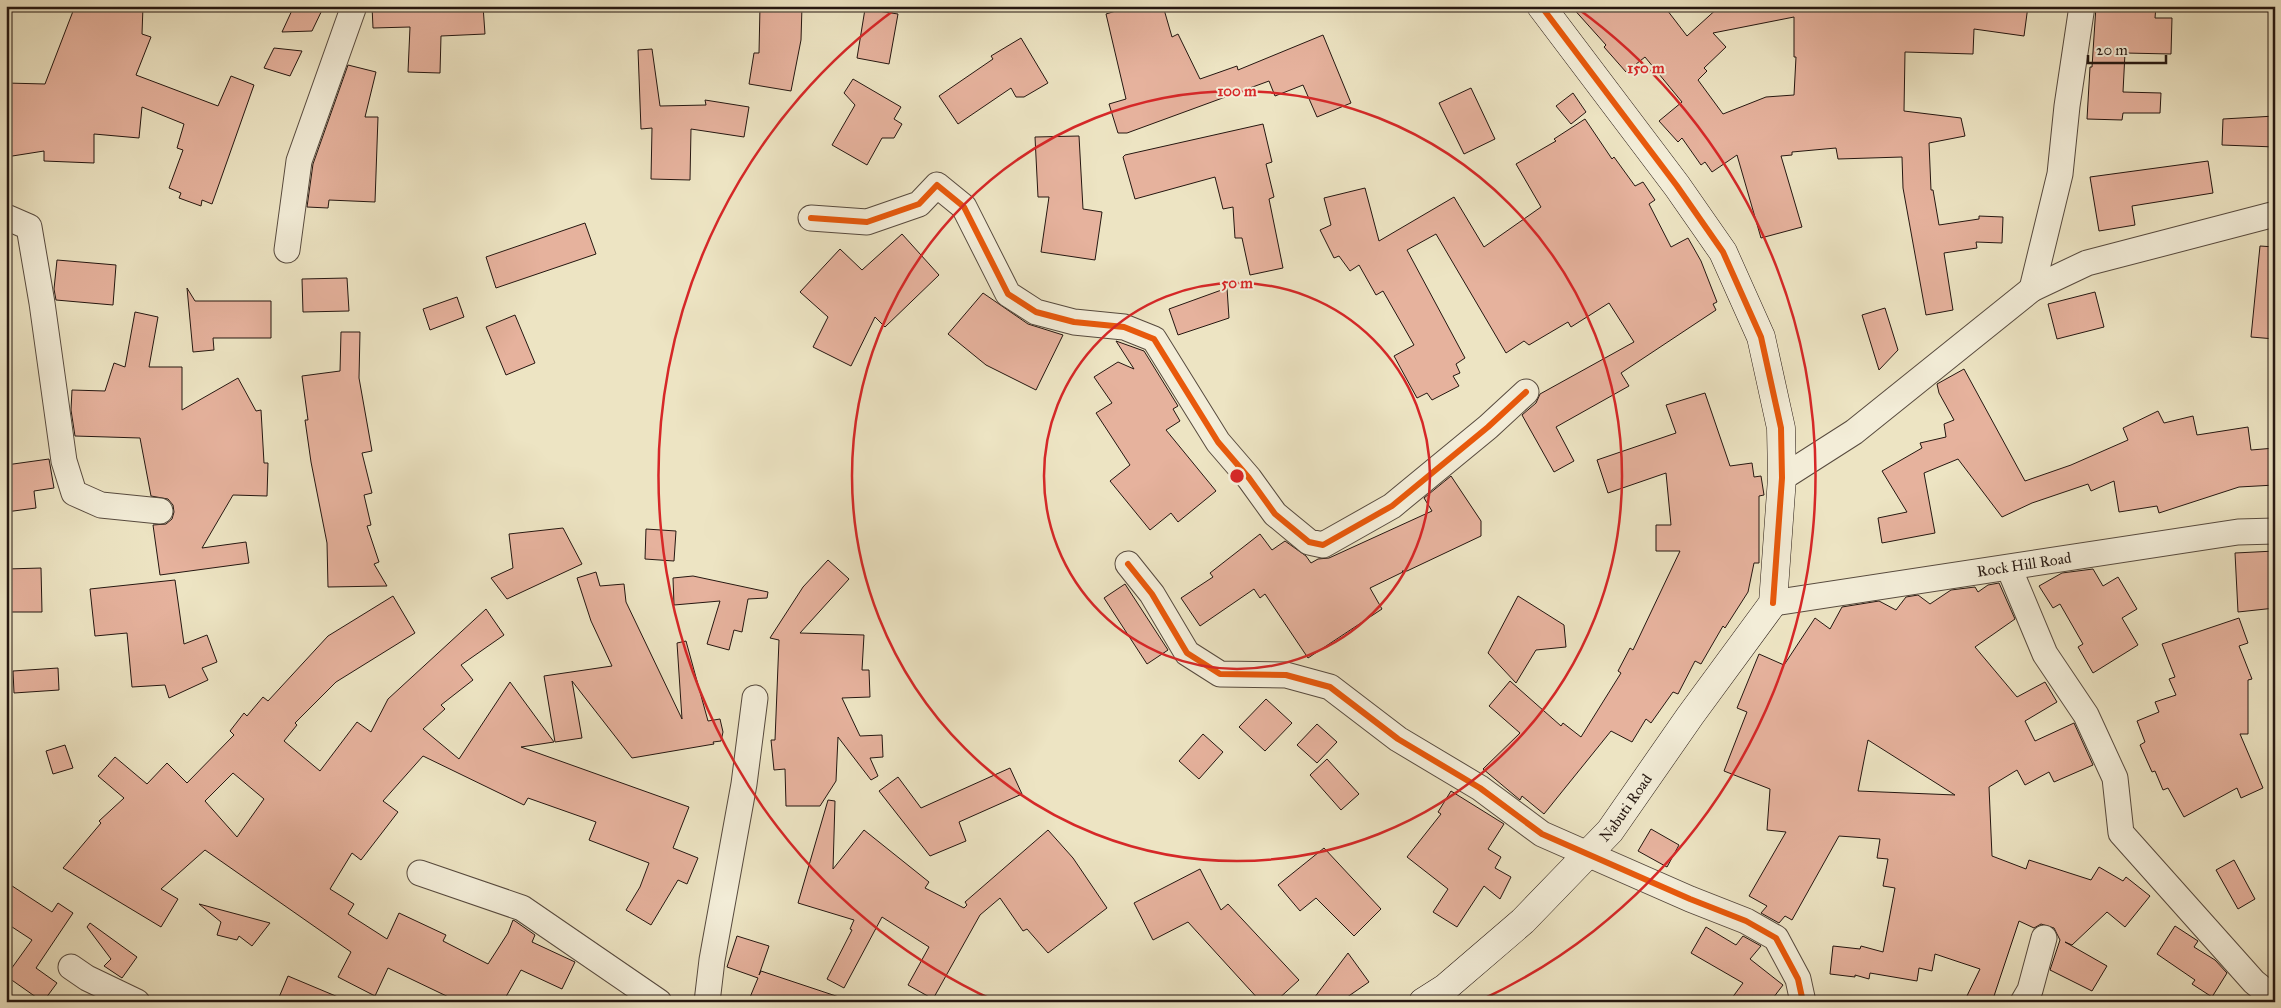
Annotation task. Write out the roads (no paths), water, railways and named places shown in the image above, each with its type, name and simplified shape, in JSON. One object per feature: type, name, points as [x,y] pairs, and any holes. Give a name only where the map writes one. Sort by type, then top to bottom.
[{"type":"street","points":[[287,250],[299,161],[354,6]]},
{"type":"street","points":[[1542,6],[1677,186],[1723,252],[1761,337],[1781,428],[1782,478],[1773,603]]},
{"type":"street","points":[[2032,289],[2060,174],[2067,106],[2082,6]]},
{"type":"street","points":[[811,218],[867,222],[919,204],[937,186],[964,207],[1008,294],[1036,312],[1074,322],[1124,327],[1154,339],[1218,442],[1249,478],[1275,514],[1309,542],[1323,545],[1392,506],[1488,427],[1526,392]]},
{"type":"street","points":[[1782,478],[1854,432],[2032,289],[2087,264],[2275,214]]},
{"type":"street","points":[[6,217],[29,227],[42,303],[64,461],[74,493],[101,505],[160,511]]},
{"type":"street","name":"Rock Hill Road","points":[[1773,603],[2238,532],[2275,531]]},
{"type":"street","points":[[1128,564],[1152,594],[1188,653],[1220,674],[1286,675],[1330,687],[1398,740],[1480,788],[1542,834],[1690,899],[1746,921],[1776,938],[1798,979],[1803,1002]]},
{"type":"street","points":[[2008,568],[2045,654],[2086,715],[2114,778],[2120,833],[2254,982],[2275,999]]},
{"type":"street","name":"Nabuti Road","points":[[1423,1002],[1445,988],[1523,921],[1610,831],[1690,716],[1773,603]]},
{"type":"street","points":[[707,1002],[712,960],[744,784],[756,698]]},
{"type":"street","points":[[420,873],[522,908],[659,1002]]},
{"type":"street","points":[[2023,1002],[2030,990],[2044,938]]},
{"type":"street","points":[[71,967],[87,978],[137,1002]]}]
